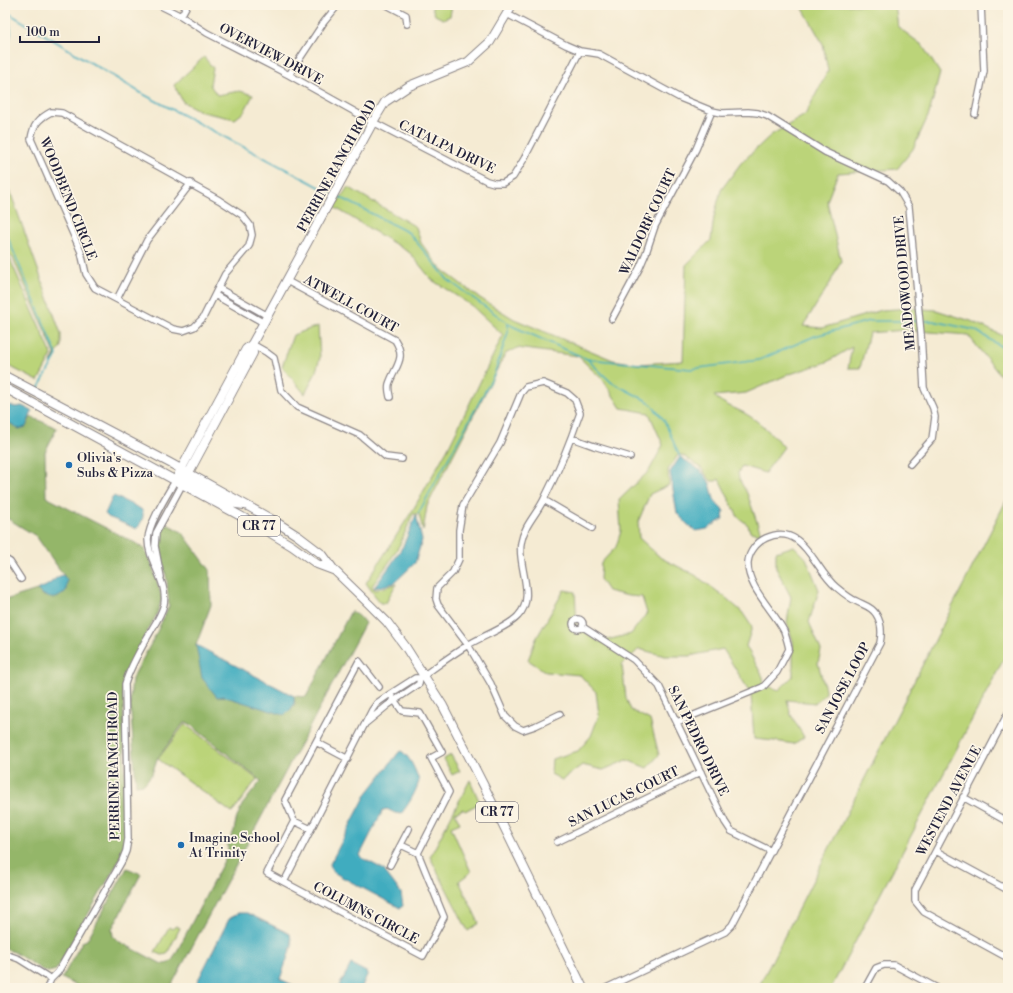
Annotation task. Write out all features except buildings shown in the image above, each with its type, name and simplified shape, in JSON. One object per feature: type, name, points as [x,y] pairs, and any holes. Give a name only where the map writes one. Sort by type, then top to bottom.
[{"type":"main road","name":"PERRINE RANCH ROAD","points":[[181,477],[246,349],[252,344],[385,102],[409,86],[468,62],[490,42],[512,5]]},
{"type":"main road","name":"CR 77","points":[[5,376],[66,408],[181,477],[275,535],[317,564],[334,570]]},
{"type":"main road","name":"CR 77","points":[[5,388],[181,477],[229,503],[247,505],[280,524],[323,555],[334,570],[386,622],[405,646],[422,677],[440,700],[583,988]]},
{"type":"main road","points":[[41,407],[57,410],[64,410],[66,408]]},
{"type":"street","name":"OVERVIEW DRIVE","points":[[159,5],[181,16],[207,33],[289,75],[373,122]]},
{"type":"street","points":[[181,16],[187,5]]},
{"type":"street","points":[[289,75],[324,22],[338,5]]},
{"type":"street","points":[[387,5],[406,15],[407,24]]},
{"type":"street","points":[[975,114],[984,71],[981,5]]},
{"type":"street","name":"MEADOWOOD DRIVE","points":[[507,14],[566,45],[580,51],[599,54],[680,98],[712,112],[748,112],[767,116],[825,152],[888,181],[900,192],[909,207],[921,334],[924,388],[933,408],[935,418],[932,439],[910,464]]},
{"type":"street","name":"CATALPA DRIVE","points":[[373,122],[487,181],[503,183],[514,177],[580,51]]},
{"type":"street","name":"WOODBEND CIRCLE","points":[[51,112],[62,113],[190,184],[242,215],[250,225],[252,235],[249,246],[226,274],[218,288],[203,318],[194,327],[183,331],[173,329],[95,288],[86,274],[81,252],[31,139],[33,128],[42,117],[51,112]]},
{"type":"street","name":"WALDORF COURT","points":[[612,320],[640,267],[655,226],[696,149],[712,112]]},
{"type":"street","points":[[117,299],[147,240],[190,184]]},
{"type":"street","name":"ATWELL COURT","points":[[287,281],[395,340],[399,346],[400,363],[389,385],[390,397]]},
{"type":"street","points":[[218,288],[266,319]]},
{"type":"street","points":[[215,295],[266,319]]},
{"type":"street","points":[[252,344],[274,358],[280,390],[297,407],[360,435],[386,457],[402,459]]},
{"type":"street","points":[[284,882],[372,710],[377,703],[414,678],[422,677],[468,645],[512,622],[519,616],[526,596],[521,543],[528,523],[544,500],[560,467],[580,413],[575,400],[567,393],[543,383],[526,387],[521,393],[500,443],[463,505],[459,530],[459,559],[453,572],[437,588],[436,599],[438,605],[468,645],[491,684],[505,716],[514,726],[523,730],[560,714]]},
{"type":"street","points":[[572,438],[630,457]]},
{"type":"street","name":"PERRINE RANCH ROAD","points":[[47,988],[51,979],[58,972],[122,861],[126,851],[128,839],[125,684],[129,671],[162,610],[164,598],[161,579],[157,573],[148,538],[153,523],[181,477]]},
{"type":"street","points":[[544,500],[592,528]]},
{"type":"street","name":"SAN JOSE LOOP","points":[[606,988],[725,932],[732,925],[880,643],[882,633],[880,621],[875,612],[865,604],[856,601],[835,586],[803,544],[794,538],[784,535],[774,535],[764,539],[755,547],[751,554],[748,562],[749,574],[756,588],[784,631],[789,649],[777,672],[763,687],[677,722]]},
{"type":"street","points":[[5,559],[10,562],[21,579]]},
{"type":"street","name":"SAN PEDRO DRIVE","points":[[583,627],[634,660],[659,686],[725,822],[731,831],[771,851]]},
{"type":"street","points":[[311,829],[294,821],[285,800],[359,661],[379,687]]},
{"type":"street","points":[[366,723],[419,684],[422,677]]},
{"type":"street","points":[[390,694],[402,711],[420,713],[442,752],[431,758],[449,792],[418,854],[401,845]]},
{"type":"street","name":"WESTEND AVENUE","points":[[1008,713],[915,890],[915,901],[924,912],[1008,958]]},
{"type":"street","points":[[316,742],[348,759]]},
{"type":"street","name":"SAN LUCAS COURT","points":[[557,842],[701,772]]},
{"type":"street","points":[[963,797],[1008,822]]},
{"type":"street","name":"COLUMNS CIRCLE","points":[[294,821],[268,873],[423,956],[444,917],[418,854]]},
{"type":"street","points":[[390,865],[409,829]]},
{"type":"street","points":[[936,851],[1008,890]]},
{"type":"street","points":[[5,954],[19,959],[51,979]]},
{"type":"street","points":[[865,988],[876,968],[884,965],[894,965],[938,988]]},
{"type":"green space","points":[[431,5],[452,5],[450,16],[443,19],[435,15]]},
{"type":"green space","points":[[801,5],[895,5],[898,27],[922,45],[940,73],[929,114],[913,149],[897,169],[838,173],[827,201],[841,261],[830,283],[803,326],[822,328],[882,310],[910,308],[936,310],[971,321],[1008,338],[1008,385],[968,335],[905,330],[869,333],[860,368],[848,368],[852,347],[827,362],[787,375],[746,393],[714,396],[756,421],[771,433],[784,447],[765,473],[742,466],[738,473],[739,479],[747,493],[761,534],[750,532],[748,525],[738,517],[719,479],[716,481],[711,481],[700,467],[682,455],[678,455],[668,470],[669,485],[650,494],[638,522],[639,538],[661,558],[695,575],[725,597],[742,612],[752,627],[746,646],[763,677],[764,685],[779,690],[793,676],[793,641],[787,623],[791,597],[776,568],[776,552],[794,546],[806,558],[819,590],[809,622],[821,650],[818,663],[826,693],[815,703],[787,700],[791,715],[804,737],[794,744],[754,739],[751,694],[723,649],[689,656],[665,656],[639,649],[622,665],[626,698],[631,710],[650,720],[659,755],[647,768],[627,760],[603,770],[582,765],[562,780],[551,774],[552,759],[578,751],[591,736],[599,715],[596,692],[580,675],[546,672],[528,660],[536,639],[564,590],[575,592],[577,626],[599,642],[631,634],[647,613],[642,597],[628,596],[608,591],[600,579],[601,563],[616,547],[621,531],[619,500],[649,471],[663,445],[649,413],[621,408],[603,380],[578,356],[517,348],[505,354],[427,506],[423,531],[419,514],[413,514],[400,544],[372,586],[375,590],[396,584],[386,603],[380,603],[366,583],[414,508],[448,448],[503,335],[472,306],[432,280],[410,253],[334,207],[348,187],[416,227],[421,243],[441,269],[480,298],[514,319],[613,360],[638,364],[683,361],[686,265],[711,240],[714,217],[721,190],[741,163],[771,135],[805,115],[828,71],[823,44]]},
{"type":"green space","points":[[204,57],[213,68],[210,85],[217,95],[240,91],[253,95],[244,112],[235,119],[202,112],[183,102],[174,85]]},
{"type":"green space","points":[[5,184],[12,197],[61,334],[61,346],[51,363],[55,354],[13,258],[5,253]]},
{"type":"green space","points":[[5,256],[10,259],[52,355],[38,381],[5,364]]},
{"type":"green space","points":[[318,326],[320,358],[315,374],[305,394],[282,367],[293,335]]},
{"type":"green space","points":[[31,417],[57,428],[45,452],[46,497],[144,549],[150,559],[162,598],[157,614],[134,656],[123,683],[126,835],[123,850],[117,864],[56,970],[48,972],[14,952],[5,949],[5,600],[37,590],[45,597],[65,586],[67,580],[36,536],[5,517],[5,420],[19,429],[26,426]]},
{"type":"green space","points":[[1008,497],[1008,651],[831,988],[758,988]]},
{"type":"green space","points":[[165,523],[182,532],[210,570],[211,605],[196,645],[217,697],[223,696],[284,714],[295,704],[294,696],[306,697],[351,611],[359,616],[365,623],[170,988],[81,988],[62,978],[82,942],[87,940],[127,868],[141,874],[112,929],[113,936],[118,941],[160,963],[167,964],[173,959],[228,853],[228,843],[234,831],[236,820],[242,805],[261,781],[187,722],[183,724],[157,759],[152,774],[144,784],[136,785],[130,700],[132,679],[169,606],[160,535]]},
{"type":"green space","points":[[185,724],[257,779],[232,813],[158,759]]},
{"type":"green space","points":[[451,755],[460,771],[452,775],[444,759]]},
{"type":"green space","points":[[470,780],[480,803],[465,811],[463,809],[455,813],[460,823],[451,827],[471,872],[459,881],[479,923],[468,931],[430,857]]},
{"type":"green space","points":[[176,926],[180,928],[167,954],[162,955],[155,952],[169,927],[172,929]]},
{"type":"water","points":[[5,404],[16,407],[22,406],[32,411],[26,427],[19,429],[5,420]]},
{"type":"water","points":[[680,457],[705,475],[710,484],[715,501],[724,511],[723,519],[707,529],[696,531],[677,513],[670,472]]},
{"type":"water","points":[[114,496],[141,509],[143,516],[137,529],[108,517],[105,514]]},
{"type":"water","points":[[416,515],[422,540],[415,563],[394,583],[374,588],[403,546]]},
{"type":"water","points":[[63,575],[67,580],[66,591],[58,597],[52,598],[45,596],[37,590],[46,586]]},
{"type":"water","points":[[196,645],[294,696],[292,707],[284,715],[223,696],[217,697],[202,678]]},
{"type":"water","points":[[401,751],[410,760],[416,773],[419,781],[416,789],[401,814],[387,809],[383,810],[360,855],[362,858],[383,869],[401,893],[403,906],[400,908],[332,871],[330,864],[367,793]]},
{"type":"water","points":[[238,913],[247,913],[290,934],[292,945],[280,979],[299,988],[194,988],[229,919]]},
{"type":"water","points":[[351,964],[368,973],[362,986],[366,988],[338,988]]},
{"type":"waterway","points":[[5,11],[141,93],[331,193]]},
{"type":"waterway","points":[[5,60],[11,33],[9,14]]},
{"type":"waterway","points":[[336,195],[409,233],[448,280],[512,326],[587,359],[691,369],[759,360],[815,336],[869,321],[933,321],[975,330],[1008,351]]},
{"type":"waterway","points":[[5,231],[57,355],[38,389]]},
{"type":"waterway","points":[[418,514],[494,375],[508,332],[508,324]]},
{"type":"waterway","points":[[587,359],[611,382],[649,402],[664,420],[680,457]]},
{"type":"place","name":"Olivia's Subs & Pizza","points":[[69,465]]},
{"type":"place","name":"Imagine School At Trinity","points":[[181,845]]}]
